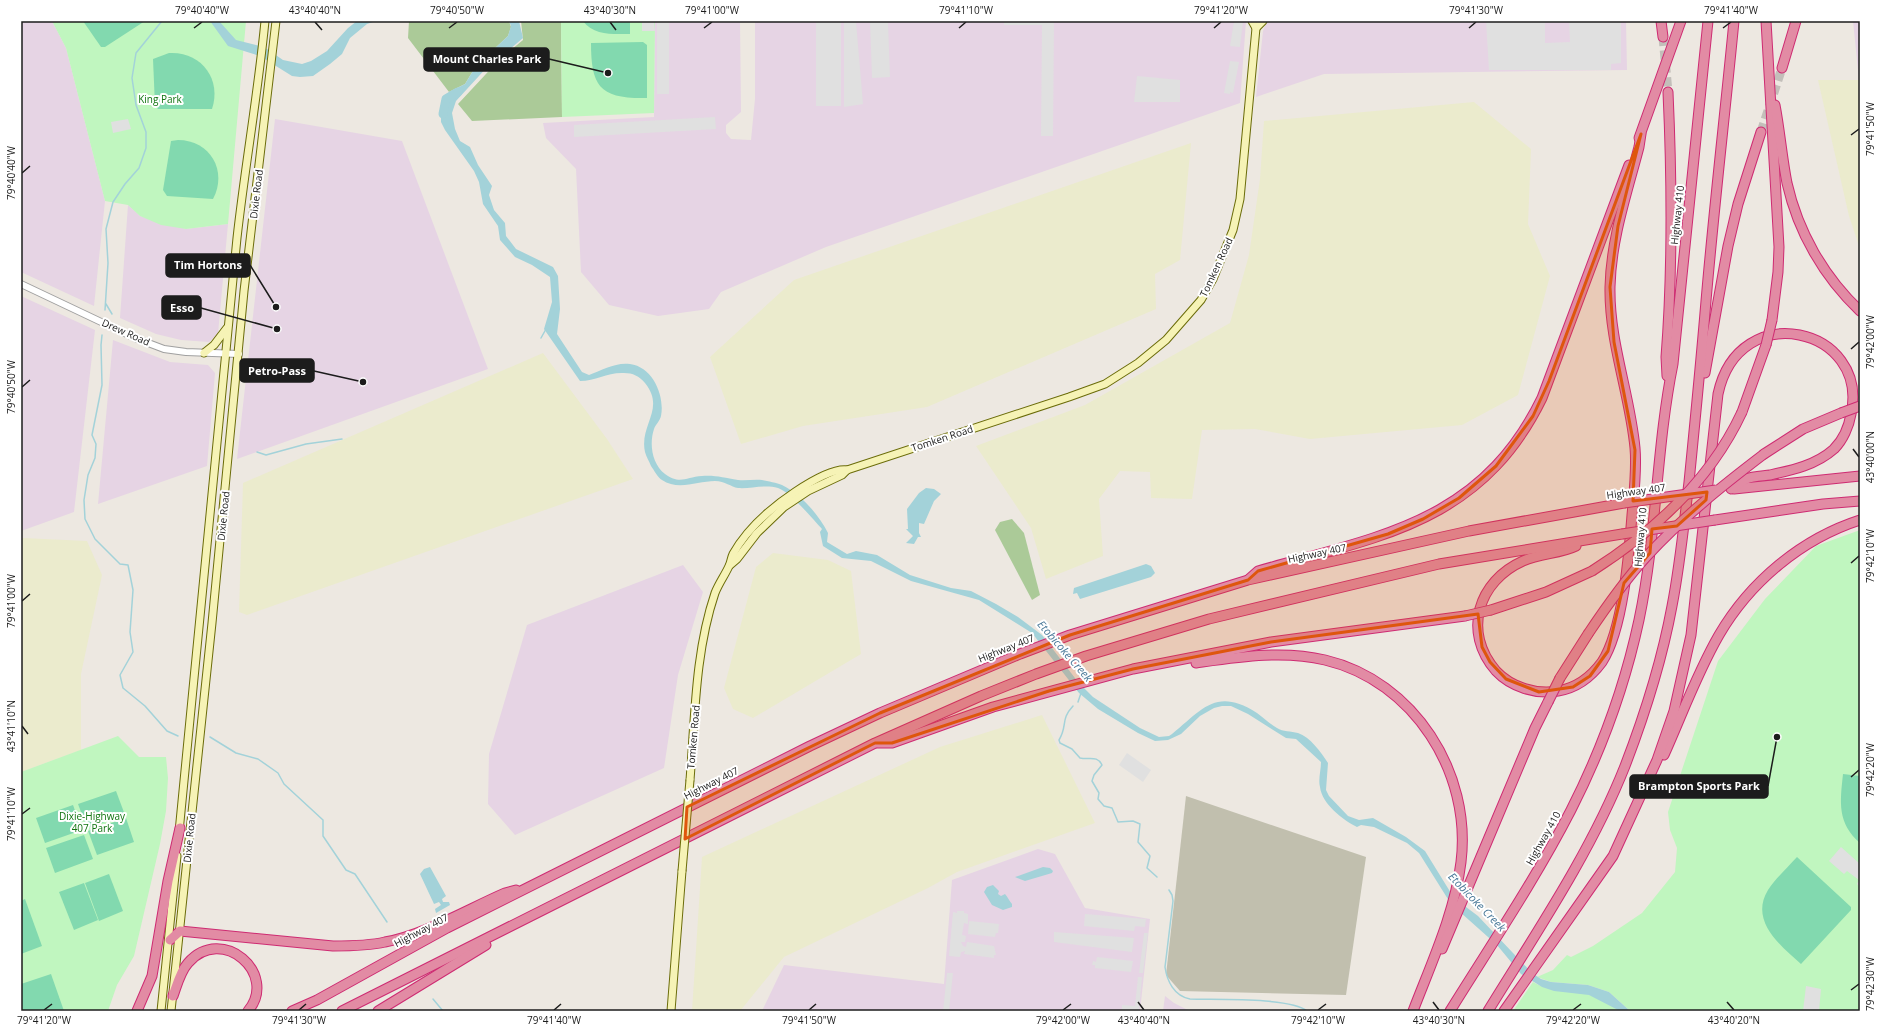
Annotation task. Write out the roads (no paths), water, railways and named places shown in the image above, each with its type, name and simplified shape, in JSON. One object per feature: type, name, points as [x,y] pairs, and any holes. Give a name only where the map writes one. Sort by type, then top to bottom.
[{"type":"highway","points":[[1662,21],[1663,36]]},
{"type":"highway","points":[[1248,580],[1258,571],[1388,534],[1412,525],[1459,498],[1496,466],[1522,433],[1542,398],[1641,134],[1681,21]]},
{"type":"highway","name":"Highway 410","points":[[1450,1011],[1488,949],[1506,923],[1546,856],[1571,809],[1594,758],[1610,716],[1628,661],[1647,576],[1658,464],[1667,391],[1673,364],[1708,21]]},
{"type":"highway","points":[[1488,1011],[1575,870],[1602,819],[1625,765],[1645,711],[1669,622],[1680,558],[1699,389],[1712,238],[1734,21]]},
{"type":"highway","points":[[875,744],[892,743],[993,707],[1049,691],[1169,662],[1270,642],[1465,616],[1491,610],[1546,592],[1592,571],[1637,541],[1684,498],[1724,446],[1742,412],[1766,345],[1772,320],[1778,272],[1779,247],[1766,21]]},
{"type":"highway","points":[[1782,68],[1796,21]]},
{"type":"highway","points":[[1769,73],[1786,176],[1796,215],[1808,243],[1822,267],[1839,289],[1860,311]]},
{"type":"highway","points":[[1667,391],[1666,357],[1672,243],[1672,169],[1668,92]]},
{"type":"highway","points":[[1699,389],[1707,366],[1728,246],[1738,204],[1761,132]]},
{"type":"highway","points":[[1587,539],[1572,548],[1526,560],[1514,565],[1499,576],[1484,595],[1480,609],[1478,626],[1482,647],[1496,671],[1516,686],[1545,692],[1565,689],[1582,682],[1590,676],[1603,661],[1616,627],[1627,567],[1635,468],[1631,421],[1612,325],[1610,286],[1616,240],[1641,134]]},
{"type":"highway","points":[[1504,1011],[1599,878],[1613,856],[1627,829],[1657,760],[1674,711],[1683,674],[1697,590],[1714,424],[1718,394],[1726,367],[1738,353],[1753,342],[1771,334],[1798,335],[1821,343],[1835,355],[1843,365],[1851,386],[1853,407],[1850,421],[1841,441],[1827,454],[1809,464],[1783,472],[1747,479],[1731,489]]},
{"type":"highway","points":[[1414,1011],[1450,921],[1468,889],[1535,728],[1560,678],[1588,634],[1623,585],[1646,557],[1672,530],[1726,483],[1764,454],[1803,429],[1860,406]]},
{"type":"highway","name":"Highway 407","points":[[292,1011],[317,1000],[447,928],[810,746],[880,713],[1020,654],[1070,635],[1248,580],[1469,531],[1624,503],[1716,490],[1860,476]]},
{"type":"highway","points":[[342,1011],[875,744],[981,696],[1086,656],[1209,619],[1439,564],[1587,539],[1823,504],[1860,501]]},
{"type":"highway","points":[[1627,829],[1635,818],[1709,654],[1722,630],[1740,604],[1771,571],[1801,548],[1840,527],[1860,520]]},
{"type":"highway","points":[[1169,662],[1182,664],[1254,655],[1311,657],[1326,660],[1354,670],[1369,678],[1395,696],[1414,714],[1429,732],[1442,754],[1453,780],[1459,804],[1462,828],[1461,862],[1450,921]]},
{"type":"highway","points":[[137,1011],[152,976],[168,881],[180,828]]},
{"type":"highway","points":[[170,940],[180,931],[333,946],[372,944],[385,942],[416,933],[505,892],[533,885]]},
{"type":"highway","points":[[378,1011],[530,918]]},
{"type":"highway","points":[[172,1004],[185,967],[193,958],[208,950],[225,950],[239,956],[250,967],[254,974],[256,991],[248,1011]]},
{"type":"main road","name":"Dixie Road","points":[[162,1008],[170,940],[243,181],[261,62],[265,21]]},
{"type":"main road","name":"Dixie Road","points":[[172,1004],[239,354],[244,291],[276,21]]},
{"type":"main road","name":"Tomken Road","points":[[671,1011],[700,656],[704,632],[716,593],[730,565],[737,559],[757,533],[782,505],[806,489],[842,475],[847,470],[1105,384],[1138,363],[1166,340],[1201,300],[1213,279],[1233,230],[1240,199],[1254,24],[1263,21]]},
{"type":"main road","points":[[204,353],[214,345],[228,326]]},
{"type":"street","name":"Drew Road","points":[[21,284],[135,338],[164,349],[204,353],[226,352],[239,354]]},
{"type":"water","points":[[210,21],[219,21],[236,40],[264,47],[283,60],[302,64],[311,61],[327,51],[348,28],[357,21],[376,21],[367,24],[350,38],[342,54],[330,64],[313,76],[300,77],[292,76],[260,56],[228,46]]},
{"type":"water","name":"Etobicoke Creek","points":[[509,21],[519,21],[523,38],[490,64],[456,101],[452,113],[455,129],[460,141],[470,147],[478,165],[492,186],[489,195],[494,210],[505,223],[506,236],[516,249],[553,267],[558,276],[560,309],[557,334],[582,372],[589,375],[614,365],[630,364],[638,366],[645,371],[651,376],[656,384],[662,408],[660,418],[655,427],[652,447],[654,459],[665,474],[679,480],[702,476],[712,476],[741,480],[762,480],[782,485],[803,499],[820,519],[828,533],[827,542],[847,554],[856,551],[877,555],[910,575],[951,588],[971,591],[996,604],[1018,617],[1042,635],[1078,682],[1093,697],[1140,728],[1159,737],[1169,736],[1211,704],[1220,702],[1231,702],[1243,705],[1279,729],[1302,735],[1315,745],[1328,763],[1326,790],[1329,796],[1348,816],[1359,820],[1373,818],[1406,837],[1425,851],[1454,898],[1478,916],[1532,973],[1541,979],[1551,982],[1588,985],[1609,992],[1630,1011],[1620,1011],[1589,995],[1554,991],[1542,987],[1521,974],[1497,945],[1451,904],[1419,853],[1407,843],[1374,827],[1361,825],[1357,827],[1334,811],[1325,799],[1319,784],[1321,762],[1296,739],[1286,738],[1248,714],[1231,706],[1222,706],[1214,708],[1200,716],[1181,734],[1168,740],[1155,741],[1138,733],[1098,709],[1079,693],[1032,633],[979,600],[911,581],[871,561],[842,558],[823,546],[820,532],[822,529],[801,506],[783,490],[768,486],[738,488],[715,481],[688,485],[675,485],[661,479],[651,466],[645,452],[645,433],[653,409],[651,392],[645,383],[636,375],[624,373],[580,381],[544,329],[552,302],[550,277],[532,265],[515,257],[500,240],[498,226],[483,204],[479,182],[474,171],[441,122],[441,113],[449,92],[465,84],[476,66],[508,36],[511,26]]},
{"type":"water","points":[[926,488],[934,489],[941,494],[934,501],[924,524],[919,523],[919,533],[921,537],[918,537],[914,544],[906,543],[913,536],[906,529],[908,529],[907,509],[919,493]]},
{"type":"water","points":[[1146,564],[1151,566],[1155,573],[1151,577],[1080,599],[1077,593],[1073,594],[1074,588]]},
{"type":"water","points":[[430,867],[446,896],[442,899],[443,902],[449,902],[450,905],[436,913],[435,909],[441,905],[439,902],[434,904],[420,874],[424,869]]},
{"type":"water","points":[[1043,867],[1050,868],[1053,871],[1052,873],[1025,881],[1015,877]]},
{"type":"water","points":[[993,885],[999,891],[998,894],[1001,896],[1006,895],[1012,904],[1012,907],[1003,910],[992,905],[984,892],[987,887]]},
{"type":"waterway","points":[[105,310],[108,263],[106,229],[113,202],[125,184],[139,168],[146,148],[146,132],[136,105],[132,78],[136,53],[162,21]]},
{"type":"waterway","name":"Etobicoke Creek","points":[[443,114],[446,99],[458,92]]},
{"type":"waterway","points":[[106,304],[112,314]]},
{"type":"waterway","points":[[541,338],[546,329]]},
{"type":"waterway","points":[[102,335],[102,385],[92,435],[96,444],[95,458],[88,475],[84,500],[85,519],[95,539],[120,564],[128,565],[133,590],[130,632],[133,652],[120,675],[123,688],[145,706],[167,731],[178,736]]},
{"type":"waterway","points":[[257,452],[266,455],[306,444],[342,439]]},
{"type":"waterway","points":[[1078,702],[1081,693]]},
{"type":"waterway","points":[[1073,706],[1065,719],[1062,735],[1059,740],[1060,743],[1072,749],[1080,758],[1095,759],[1100,762],[1102,765],[1094,775],[1092,781],[1099,793],[1098,799],[1104,806],[1112,808],[1118,822],[1133,821],[1140,824],[1138,842],[1150,856],[1147,868],[1157,877]]},
{"type":"waterway","points":[[210,737],[236,753],[258,759],[278,773],[284,784],[323,820],[323,836],[346,870],[355,874],[387,922]]},
{"type":"waterway","points":[[1169,890],[1173,901],[1165,967],[1172,987],[1180,995],[1190,999],[1251,1000],[1285,1003],[1307,1011]]},
{"type":"waterway","points":[[433,999],[443,1011]]},
{"type":"tunnel","points":[[1663,37],[1668,92]]},
{"type":"tunnel","points":[[1761,132],[1782,68]]},
{"type":"place","name":"Mount Charles Park","points":[[608,73]]},
{"type":"place","name":"Tim Hortons","points":[[276,307]]},
{"type":"place","name":"Esso","points":[[277,329]]},
{"type":"place","name":"Petro-Pass","points":[[363,382]]},
{"type":"place","name":"Brampton Sports Park","points":[[1777,737]]},
{"type":"park label","name":"King Park","points":[[160,99]]},
{"type":"park label","name":"Dixie-Highway 407 Park","points":[[92,822]]}]
